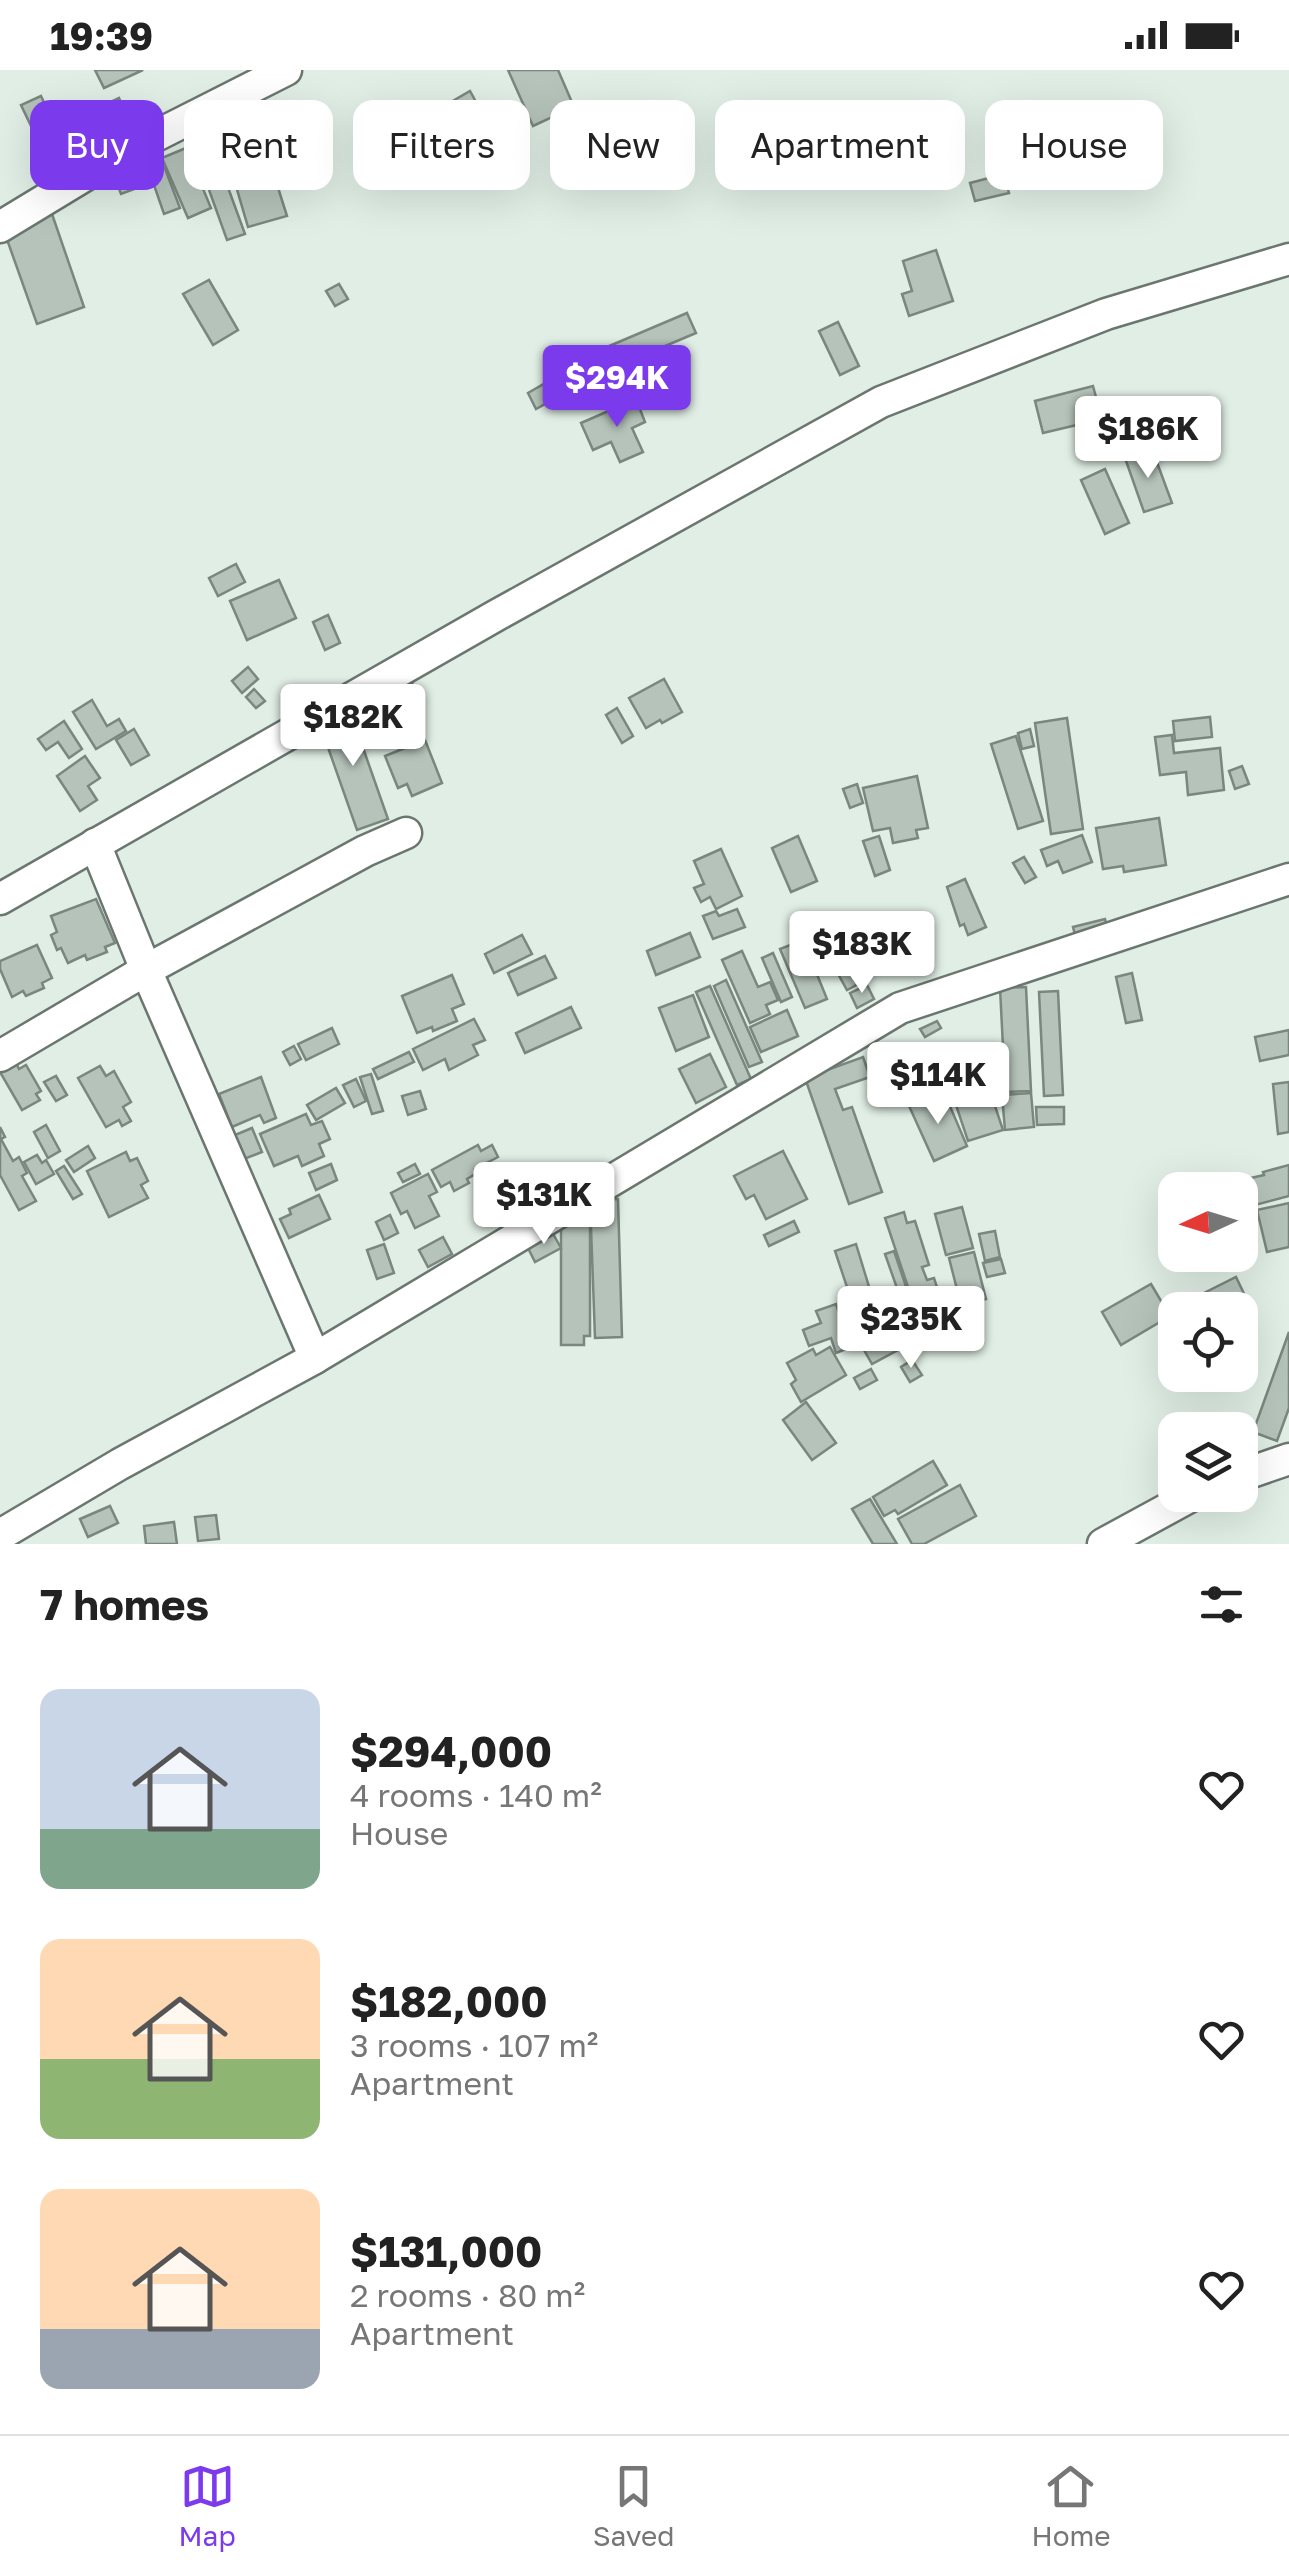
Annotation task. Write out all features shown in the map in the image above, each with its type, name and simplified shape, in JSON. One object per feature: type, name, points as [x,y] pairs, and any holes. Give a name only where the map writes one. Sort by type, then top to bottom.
[{"type":"street","points":[[0,226],[122,153],[286,70]]},
{"type":"street","points":[[0,899],[497,615],[881,402],[1106,314],[1289,260]]},
{"type":"street","points":[[0,1056],[146,970],[406,832]]},
{"type":"street","points":[[95,844],[315,1358]]},
{"type":"street","points":[[0,1535],[120,1464],[315,1358],[900,1008],[1289,879]]},
{"type":"street","points":[[1258,1470],[1289,1459]]},
{"type":"street","points":[[1103,1544],[1162,1512]]},
{"type":"building","points":[[95,70],[143,70],[104,88]]},
{"type":"building","points":[[508,70],[558,70],[571,100],[550,100],[550,118],[533,126],[530,100],[521,100]]},
{"type":"building","points":[[470,91],[475,100],[454,100]]},
{"type":"building","points":[[30,101],[30,124],[21,105]]},
{"type":"building","points":[[184,149],[184,190],[204,190],[211,208],[188,218],[164,157]]},
{"type":"building","points":[[164,166],[180,208],[164,214],[156,190],[164,190]]},
{"type":"building","points":[[985,179],[985,190],[1009,193],[975,201],[970,183]]},
{"type":"building","points":[[209,190],[229,190],[245,234],[227,240]]},
{"type":"building","points":[[237,190],[279,190],[287,216],[248,227]]},
{"type":"building","points":[[52,214],[84,307],[37,324],[4,231]]},
{"type":"building","points":[[936,250],[953,301],[909,316],[902,294],[912,291],[903,261]]},
{"type":"building","points":[[209,280],[238,330],[213,345],[183,294]]},
{"type":"building","points":[[339,284],[348,299],[335,306],[326,291]]},
{"type":"building","points":[[687,313],[696,333],[582,381],[574,361]]},
{"type":"building","points":[[838,322],[859,366],[840,375],[819,331]]},
{"type":"building","points":[[638,372],[652,384],[639,398],[626,387]]},
{"type":"building","points":[[563,373],[572,389],[536,409],[528,393]]},
{"type":"building","points":[[1093,386],[1102,419],[1043,433],[1035,401]]},
{"type":"building","points":[[636,399],[645,422],[632,428],[643,452],[620,462],[611,442],[593,450],[581,423]]},
{"type":"building","points":[[1152,449],[1172,503],[1144,512],[1125,458]]},
{"type":"building","points":[[1105,469],[1129,523],[1105,534],[1081,480]]},
{"type":"building","points":[[236,564],[245,582],[218,596],[209,578]]},
{"type":"building","points":[[279,580],[296,618],[247,640],[230,601]]},
{"type":"building","points":[[328,615],[340,643],[325,650],[313,622]]},
{"type":"building","points":[[248,667],[258,679],[242,693],[232,681]]},
{"type":"building","points":[[410,679],[421,702],[396,713],[386,690]]},
{"type":"building","points":[[664,679],[682,712],[646,728],[629,698]]},
{"type":"building","points":[[254,689],[265,701],[256,708],[246,697]]},
{"type":"building","points":[[92,700],[107,726],[119,719],[126,731],[96,749],[73,712]]},
{"type":"building","points":[[349,708],[388,819],[357,830],[318,719]]},
{"type":"building","points":[[617,708],[633,736],[622,743],[606,715]]},
{"type":"building","points":[[1210,717],[1212,737],[1175,741],[1173,721]]},
{"type":"building","points":[[1067,718],[1083,829],[1051,834],[1035,723]]},
{"type":"building","points":[[64,721],[82,749],[69,758],[58,742],[46,750],[38,739]]},
{"type":"building","points":[[134,729],[149,755],[131,765],[116,740]]},
{"type":"building","points":[[1030,729],[1034,746],[1022,749],[1018,733]]},
{"type":"building","points":[[1172,735],[1174,753],[1220,748],[1224,790],[1188,795],[1186,772],[1160,775],[1155,737]]},
{"type":"building","points":[[1016,736],[1043,821],[1018,829],[991,744]]},
{"type":"building","points":[[425,740],[442,783],[412,796],[407,784],[398,788],[385,756]]},
{"type":"building","points":[[85,756],[100,778],[88,786],[97,800],[80,811],[57,776]]},
{"type":"building","points":[[1242,766],[1249,784],[1235,789],[1229,771]]},
{"type":"building","points":[[917,776],[928,828],[916,830],[918,838],[893,843],[890,828],[873,831],[863,788]]},
{"type":"building","points":[[857,784],[863,803],[850,808],[843,789]]},
{"type":"building","points":[[1159,818],[1166,865],[1124,872],[1123,866],[1103,869],[1096,828]]},
{"type":"building","points":[[1082,835],[1092,862],[1063,873],[1058,861],[1047,866],[1041,850]]},
{"type":"building","points":[[798,836],[817,881],[791,892],[772,848]]},
{"type":"building","points":[[879,836],[890,870],[875,876],[863,841]]},
{"type":"building","points":[[721,849],[742,896],[716,909],[710,897],[701,902],[694,888],[704,884],[694,861]]},
{"type":"building","points":[[1024,857],[1036,877],[1025,883],[1013,863]]},
{"type":"building","points":[[965,879],[986,927],[968,935],[964,924],[960,926],[947,887]]},
{"type":"building","points":[[96,899],[115,943],[105,947],[107,952],[87,960],[85,955],[68,963],[51,935],[57,932],[51,916]]},
{"type":"building","points":[[737,909],[745,927],[713,939],[703,916],[716,911],[719,916]]},
{"type":"building","points":[[1105,919],[1110,935],[1077,943],[1073,927]]},
{"type":"building","points":[[838,927],[841,934],[818,943],[815,936]]},
{"type":"building","points":[[690,933],[700,957],[656,975],[647,951]]},
{"type":"building","points":[[522,935],[532,954],[494,973],[485,954]]},
{"type":"building","points":[[803,940],[827,999],[805,1008],[780,949]]},
{"type":"building","points":[[37,945],[52,978],[42,983],[44,988],[12,997],[0,961]]},
{"type":"building","points":[[742,951],[758,987],[770,982],[778,1000],[766,1005],[770,1014],[750,1023],[722,960]]},
{"type":"building","points":[[773,953],[792,997],[781,1002],[762,958]]},
{"type":"building","points":[[545,956],[556,978],[518,995],[508,973]]},
{"type":"building","points":[[854,963],[864,981],[847,990],[837,972]]},
{"type":"building","points":[[1132,973],[1142,1020],[1126,1023],[1116,977]]},
{"type":"building","points":[[452,975],[464,1004],[452,1009],[457,1021],[417,1033],[402,996]]},
{"type":"building","points":[[726,980],[762,1062],[749,1067],[714,986]]},
{"type":"building","points":[[867,985],[874,999],[857,1008],[850,993]]},
{"type":"building","points":[[710,986],[751,1079],[737,1085],[696,992]]},
{"type":"building","points":[[1026,987],[1031,1091],[1005,1092],[1004,1082],[997,1082],[996,1068],[1004,1067],[1000,988]]},
{"type":"building","points":[[1058,991],[1063,1095],[1044,1096],[1039,992]]},
{"type":"building","points":[[693,995],[709,1037],[676,1051],[659,1008]]},
{"type":"building","points":[[571,1007],[581,1028],[525,1053],[516,1033]]},
{"type":"building","points":[[787,1010],[798,1036],[761,1052],[750,1027]]},
{"type":"building","points":[[474,1019],[485,1040],[473,1045],[478,1055],[449,1070],[445,1059],[423,1070],[413,1049]]},
{"type":"building","points":[[937,1021],[941,1028],[925,1037],[920,1029]]},
{"type":"building","points":[[332,1028],[339,1044],[306,1060],[298,1044]]},
{"type":"building","points":[[1289,1030],[1289,1055],[1260,1061],[1255,1037]]},
{"type":"building","points":[[294,1046],[301,1059],[290,1065],[283,1052]]},
{"type":"building","points":[[409,1052],[414,1062],[378,1079],[373,1069]]},
{"type":"building","points":[[955,1053],[967,1075],[964,1076],[969,1091],[952,1097],[938,1060]]},
{"type":"building","points":[[710,1054],[726,1087],[696,1103],[679,1069]]},
{"type":"building","points":[[863,1057],[870,1077],[835,1089],[843,1110],[852,1107],[882,1192],[849,1204],[805,1078]]},
{"type":"building","points":[[16,1063],[19,1069],[26,1065],[41,1091],[36,1094],[40,1100],[22,1110],[0,1072]]},
{"type":"building","points":[[100,1066],[106,1076],[114,1071],[131,1102],[123,1107],[131,1121],[122,1126],[119,1120],[106,1127],[78,1078]]},
{"type":"building","points":[[371,1074],[383,1111],[372,1114],[360,1077]]},
{"type":"building","points":[[56,1076],[67,1095],[56,1101],[44,1082]]},
{"type":"building","points":[[261,1077],[276,1118],[264,1123],[260,1115],[232,1127],[219,1094]]},
{"type":"building","points":[[356,1079],[366,1101],[354,1107],[343,1085]]},
{"type":"building","points":[[1289,1082],[1289,1132],[1278,1134],[1273,1084]]},
{"type":"building","points":[[336,1088],[345,1103],[316,1120],[307,1105]]},
{"type":"building","points":[[989,1088],[1003,1130],[968,1141],[954,1099]]},
{"type":"building","points":[[420,1091],[426,1109],[408,1115],[402,1096]]},
{"type":"building","points":[[938,1093],[944,1107],[949,1104],[967,1146],[934,1161],[909,1106]]},
{"type":"building","points":[[1031,1093],[1034,1127],[1005,1130],[1002,1095]]},
{"type":"building","points":[[1036,1107],[1064,1107],[1064,1124],[1037,1125]]},
{"type":"building","points":[[306,1114],[311,1125],[322,1121],[330,1139],[319,1144],[324,1156],[302,1166],[298,1156],[274,1166],[260,1134]]},
{"type":"building","points":[[46,1125],[60,1151],[48,1158],[34,1132]]},
{"type":"building","points":[[0,1127],[5,1137],[1,1139],[13,1161],[19,1157],[27,1173],[22,1176],[36,1201],[19,1210],[0,1175]]},
{"type":"building","points":[[252,1128],[262,1152],[244,1159],[235,1135]]},
{"type":"building","points":[[478,1145],[481,1151],[492,1145],[498,1157],[475,1169],[477,1173],[467,1179],[469,1183],[454,1191],[450,1182],[441,1187],[432,1170]]},
{"type":"building","points":[[88,1146],[95,1158],[74,1172],[66,1160]]},
{"type":"building","points":[[783,1151],[807,1199],[766,1219],[754,1195],[746,1199],[734,1176]]},
{"type":"building","points":[[126,1152],[130,1161],[137,1158],[148,1181],[141,1185],[148,1198],[109,1217],[87,1171]]},
{"type":"building","points":[[37,1155],[42,1163],[46,1160],[54,1174],[36,1184],[24,1162]]},
{"type":"building","points":[[331,1164],[337,1180],[316,1190],[309,1173]]},
{"type":"building","points":[[415,1164],[420,1174],[403,1182],[398,1173]]},
{"type":"building","points":[[1289,1165],[1289,1196],[1258,1204],[1258,1176]]},
{"type":"building","points":[[64,1166],[82,1194],[73,1199],[56,1171]]},
{"type":"building","points":[[428,1174],[437,1192],[429,1196],[439,1216],[415,1228],[407,1211],[401,1214],[391,1193]]},
{"type":"building","points":[[319,1195],[330,1219],[289,1238],[280,1219],[291,1214],[289,1209]]},
{"type":"building","points":[[618,1199],[622,1337],[595,1338],[590,1200]]},
{"type":"building","points":[[1289,1203],[1289,1247],[1267,1252],[1258,1210]]},
{"type":"building","points":[[962,1207],[973,1248],[946,1255],[935,1214]]},
{"type":"building","points":[[904,1212],[907,1223],[915,1221],[929,1265],[922,1267],[927,1280],[934,1278],[947,1318],[938,1322],[940,1329],[924,1335],[885,1218]]},
{"type":"building","points":[[390,1215],[398,1233],[384,1240],[376,1222]]},
{"type":"building","points":[[561,1219],[590,1219],[590,1336],[584,1336],[584,1345],[561,1345]]},
{"type":"building","points":[[794,1221],[799,1232],[769,1246],[764,1235]]},
{"type":"building","points":[[995,1231],[1000,1257],[985,1261],[979,1234]]},
{"type":"building","points":[[552,1232],[561,1248],[535,1262],[527,1246]]},
{"type":"building","points":[[443,1237],[452,1254],[428,1267],[419,1250]]},
{"type":"building","points":[[384,1244],[394,1273],[377,1279],[367,1250]]},
{"type":"building","points":[[856,1244],[870,1290],[850,1296],[835,1251]]},
{"type":"building","points":[[894,1251],[921,1331],[913,1334],[909,1321],[899,1325],[888,1295],[898,1291],[885,1254]]},
{"type":"building","points":[[974,1252],[986,1299],[961,1305],[949,1258]]},
{"type":"building","points":[[1001,1259],[1005,1273],[987,1277],[983,1263]]},
{"type":"building","points":[[1236,1277],[1243,1292],[1206,1292]]},
{"type":"building","points":[[1151,1284],[1158,1296],[1158,1323],[1121,1345],[1102,1312]]},
{"type":"building","points":[[836,1304],[851,1347],[836,1353],[831,1338],[809,1346],[803,1330],[821,1323],[816,1311]]},
{"type":"building","points":[[882,1327],[887,1337],[901,1329],[909,1344],[872,1364],[864,1350],[872,1345],[867,1336]]},
{"type":"building","points":[[1289,1332],[1289,1408],[1277,1441],[1258,1434],[1258,1418]]},
{"type":"building","points":[[830,1347],[846,1375],[801,1402],[791,1384],[796,1380],[787,1363],[813,1349],[816,1355]]},
{"type":"building","points":[[912,1360],[922,1375],[910,1382],[901,1367]]},
{"type":"building","points":[[871,1369],[877,1380],[860,1389],[854,1378]]},
{"type":"building","points":[[806,1402],[836,1443],[812,1460],[783,1420]]},
{"type":"building","points":[[933,1461],[947,1485],[898,1514],[895,1510],[884,1516],[873,1497]]},
{"type":"building","points":[[960,1485],[976,1516],[924,1544],[912,1544],[898,1519]]},
{"type":"building","points":[[870,1499],[897,1544],[873,1544],[852,1509]]},
{"type":"building","points":[[110,1506],[118,1523],[88,1537],[80,1519]]},
{"type":"building","points":[[216,1515],[219,1539],[198,1541],[195,1517]]},
{"type":"building","points":[[174,1522],[177,1544],[146,1544],[144,1526]]}]
